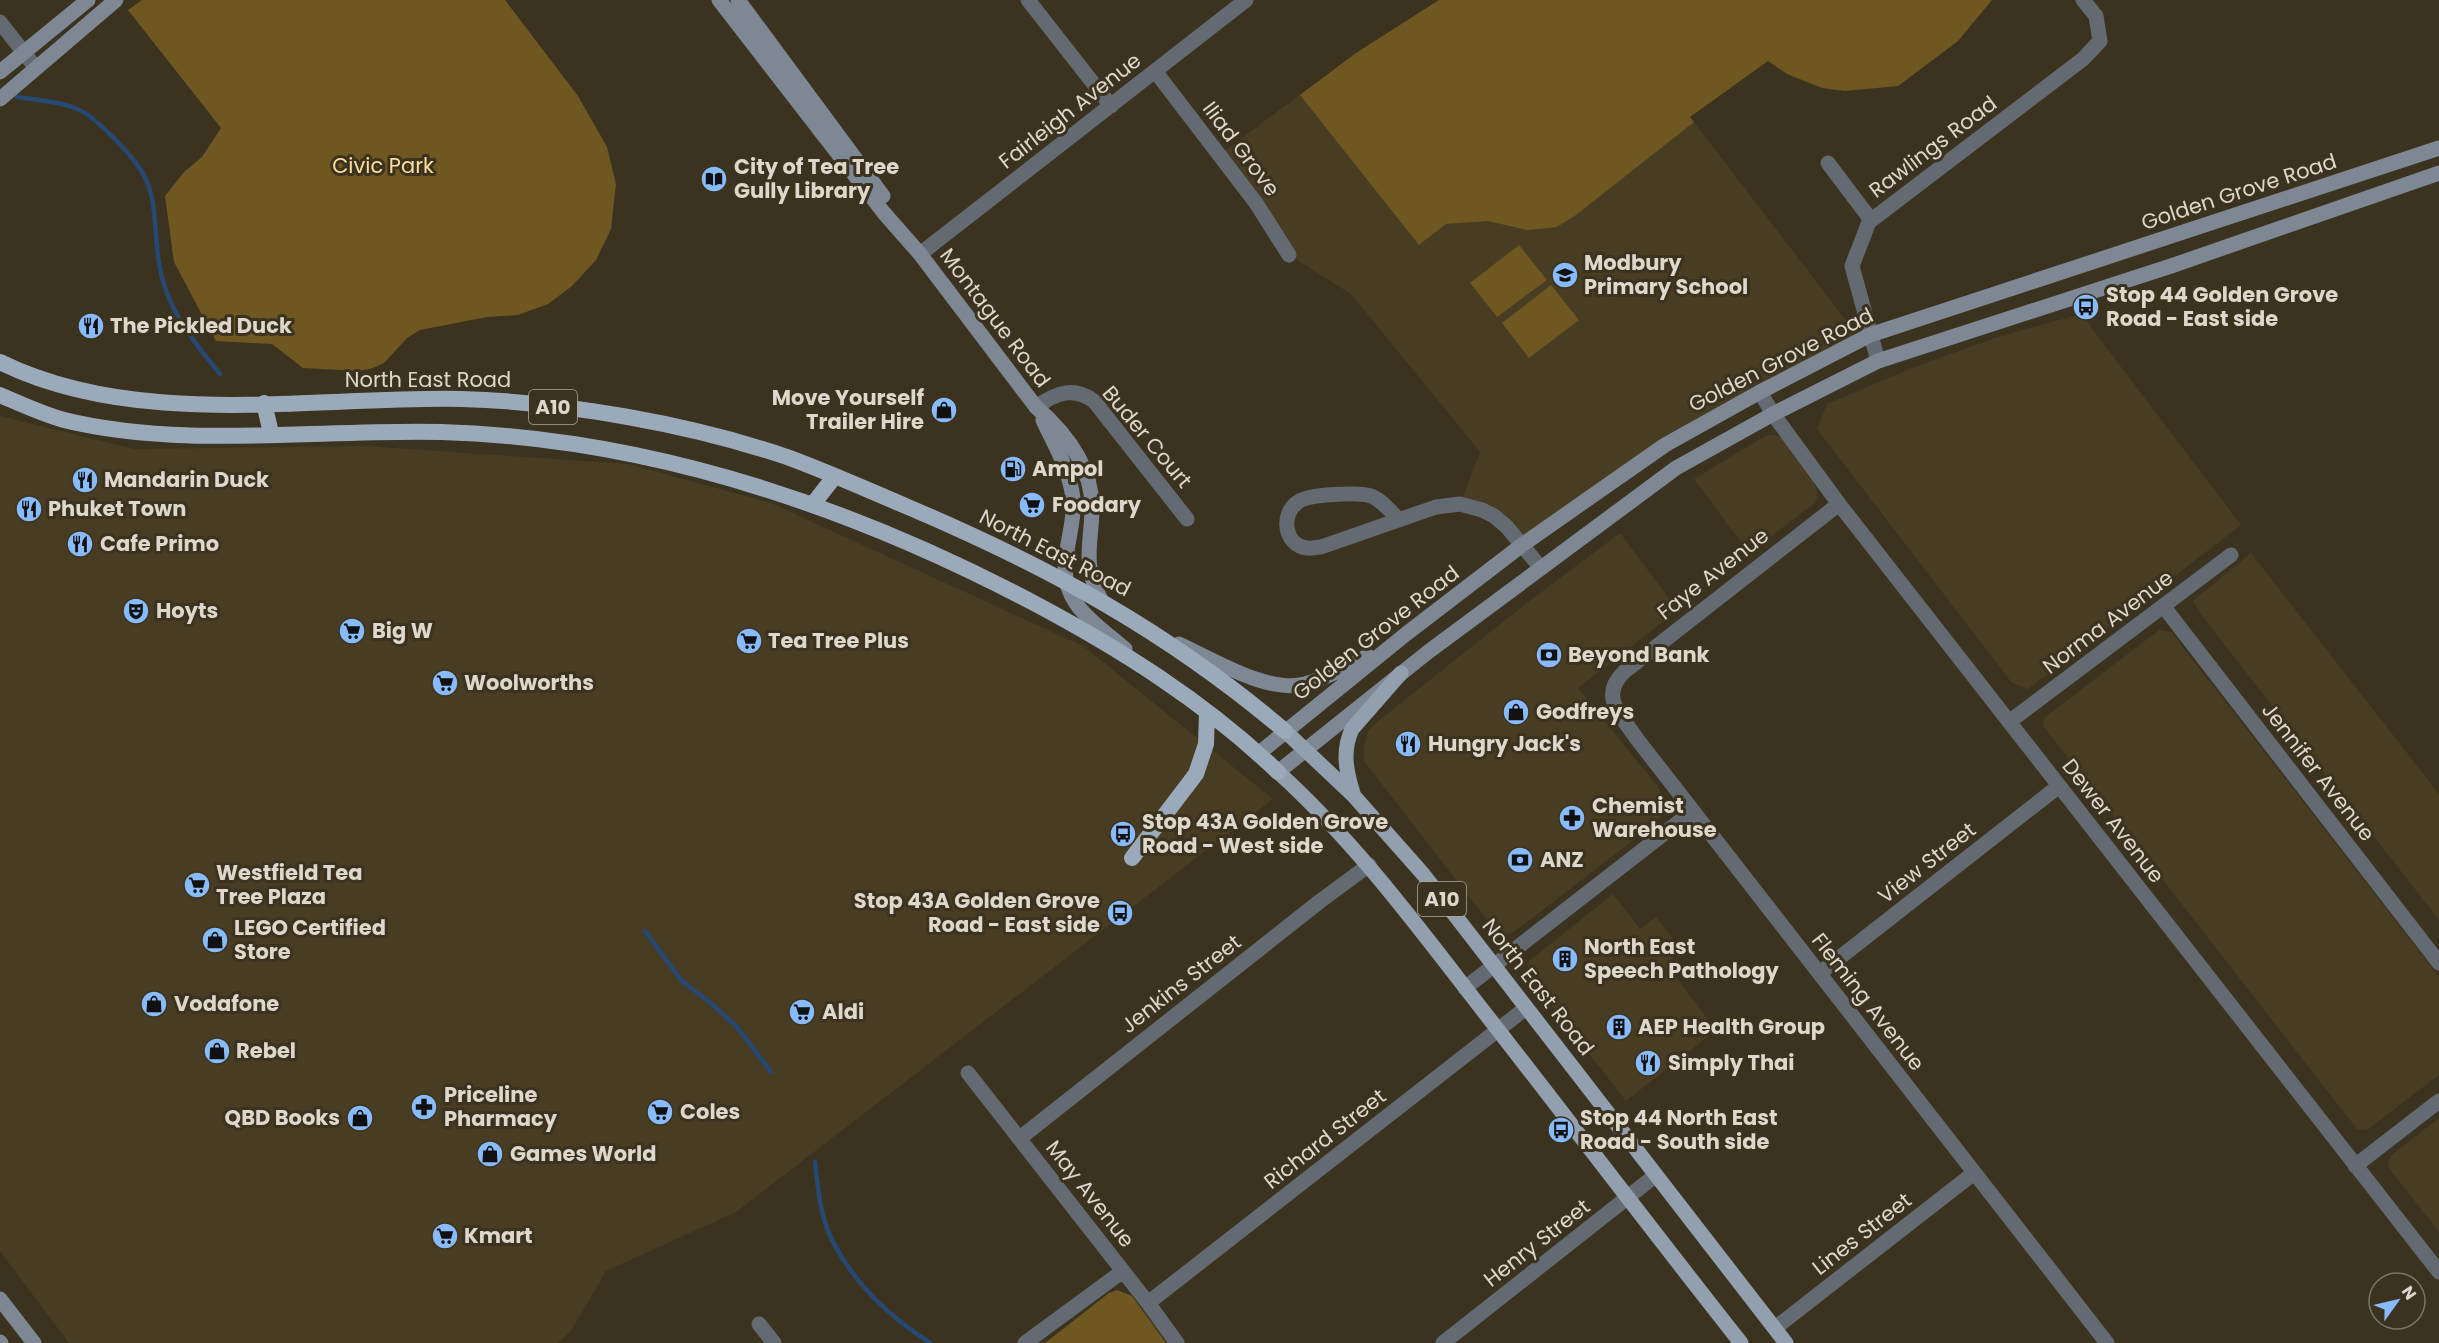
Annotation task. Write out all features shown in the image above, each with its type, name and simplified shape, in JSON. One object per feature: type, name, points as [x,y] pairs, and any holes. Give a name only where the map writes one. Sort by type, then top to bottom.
[{"type":"highway","name":"North East Road","points":[[0,362],[55,383],[104,396],[202,404],[400,399],[464,399],[520,403],[621,417],[687,430],[783,456],[968,533],[1101,600],[1203,666],[1285,731]]},
{"type":"highway","name":"A10","points":[[0,396],[62,419],[129,431],[252,434],[439,432],[564,441],[729,477],[813,504],[935,554],[1105,642],[1207,713],[1278,772]]},
{"type":"highway","points":[[264,404],[271,434]]},
{"type":"highway","points":[[252,434],[264,404]]},
{"type":"highway","points":[[813,504],[835,476]]},
{"type":"highway","points":[[831,511],[835,476]]},
{"type":"highway","points":[[1132,858],[1196,774],[1206,744],[1207,713]]},
{"type":"main road","points":[[0,72],[88,0]]},
{"type":"main road","points":[[0,99],[116,0]]},
{"type":"main road","name":"Montague Road","points":[[719,0],[884,213],[920,254],[1036,407],[1063,461],[1073,499],[1072,530],[1064,580]]},
{"type":"main road","name":"Montague Road","points":[[738,0],[843,140],[891,207],[920,254]]},
{"type":"main road","name":"Golden Grove Road","points":[[1258,754],[1391,646],[1522,545],[1665,445],[1870,335],[2439,148]]},
{"type":"main road","name":"Golden Grove Road","points":[[1278,772],[1401,673],[1676,468],[1773,414],[1878,362],[2171,266],[2439,173]]},
{"type":"main road","name":"Montague Road","points":[[1036,407],[1054,423],[1078,455],[1087,475],[1092,511],[1087,558],[1091,577],[1101,600]]},
{"type":"main road","points":[[1064,580],[1077,607],[1151,672]]},
{"type":"main road","points":[[1154,633],[1250,677],[1279,685],[1302,685],[1391,646]]},
{"type":"main road","points":[[1353,795],[1347,774],[1345,752],[1347,739],[1352,729],[1401,673]]},
{"type":"main road","name":"North East Road","points":[[1285,731],[1353,795],[1423,874],[1786,1343]]},
{"type":"main road","name":"A10","points":[[1278,772],[1320,811],[1369,865],[1627,1199],[1742,1343]]},
{"type":"main road","points":[[0,1299],[34,1343]]},
{"type":"street","points":[[1028,0],[1111,105]]},
{"type":"street","name":"Fairleigh Avenue","points":[[920,254],[1246,0]]},
{"type":"street","name":"Rawlings Road","points":[[1878,362],[1852,266],[1871,220],[2083,59],[2100,41],[2096,16],[2083,0]]},
{"type":"street","points":[[0,22],[36,68]]},
{"type":"street","name":"Iliad Grove","points":[[1155,71],[1256,203],[1289,255]]},
{"type":"street","points":[[1828,163],[1871,220]]},
{"type":"street","name":"Buder Court","points":[[1036,407],[1058,394],[1068,392],[1086,396],[1094,401],[1187,519]]},
{"type":"street","name":"Dewer Avenue","points":[[1760,392],[1773,414],[1839,504],[2439,1272]]},
{"type":"street","points":[[1400,520],[1378,500],[1358,494],[1307,498],[1297,502],[1286,518],[1286,527],[1290,537],[1298,545],[1306,548],[1321,547],[1400,520],[1436,507],[1451,504],[1466,505],[1494,516],[1507,527],[1541,568]]},
{"type":"street","name":"Faye Avenue","points":[[1616,680],[1641,657],[1839,504]]},
{"type":"street","name":"Norma Avenue","points":[[2009,722],[2231,555]]},
{"type":"street","name":"Jennifer Avenue","points":[[2164,607],[2439,963]]},
{"type":"street","name":"Fleming Avenue","points":[[1616,680],[1611,693],[1614,705],[1637,739],[2107,1343]]},
{"type":"street","name":"View Street","points":[[1820,973],[2059,786]]},
{"type":"street","points":[[1465,988],[1693,811]]},
{"type":"street","name":"Jenkins Street","points":[[1020,1138],[1369,865]]},
{"type":"street","name":"Richard Street","points":[[1149,1303],[1526,1008]]},
{"type":"street","name":"May Avenue","points":[[968,1073],[1149,1303],[1177,1343]]},
{"type":"street","points":[[2355,1166],[2439,1101]]},
{"type":"street","name":"Lines Street","points":[[1775,1328],[1974,1173]]},
{"type":"street","name":"Henry Street","points":[[1443,1343],[1656,1175]]},
{"type":"street","points":[[1025,1343],[1123,1271]]},
{"type":"street","points":[[759,1324],[774,1343]]},
{"type":"shaded area","name":"Modbury Primary School","points":[[1439,0],[1690,117],[1861,340],[1760,392],[1522,545],[1507,527],[1460,504],[1480,452],[1351,294],[1289,255],[1219,155],[1356,53]]},
{"type":"shaded area","points":[[2081,314],[2241,525],[2028,689],[2012,683],[1817,429],[1827,404],[1917,366],[1998,337]]},
{"type":"shaded area","points":[[0,416],[134,449],[366,446],[628,464],[771,503],[1083,646],[1273,799],[736,1212],[606,1271],[571,1331],[558,1343],[69,1343],[0,1251]]},
{"type":"shaded area","points":[[1767,435],[1776,435],[1783,439],[1814,480],[1818,497],[1815,503],[1749,553],[1694,479]]},
{"type":"shaded area","points":[[1620,533],[1678,610],[1578,688],[1659,788],[1665,801],[1664,813],[1657,822],[1518,929],[1510,934],[1502,934],[1494,929],[1364,761],[1364,747],[1368,731],[1528,602]]},
{"type":"shaded area","points":[[2251,553],[2439,794],[2439,920],[2203,617],[2193,601]]},
{"type":"shaded area","points":[[2159,630],[2171,632],[2439,977],[2439,1075],[2367,1130],[2357,1129],[2043,726],[2044,718]]},
{"type":"shaded area","points":[[1613,894],[1640,929],[1656,917],[1683,951],[1666,964],[1716,1030],[1626,1101],[1527,974],[1529,961]]},
{"type":"shaded area","points":[[2439,1118],[2439,1232],[2388,1167],[2390,1156]]},
{"type":"green space","name":"Civic Park","points":[[142,0],[505,0],[578,96],[607,147],[616,184],[611,229],[596,260],[572,286],[548,304],[518,315],[487,317],[420,330],[407,338],[384,363],[360,371],[303,368],[272,344],[216,341],[174,262],[165,196],[184,172],[202,157],[221,128],[128,10]]},
{"type":"green space","points":[[1439,0],[1992,0],[1958,41],[1898,86],[1845,91],[1822,88],[1787,74],[1768,61],[1690,117],[1694,122],[1576,215],[1557,227],[1527,230],[1488,221],[1446,224],[1419,245],[1300,95],[1356,53]]},
{"type":"green space","points":[[1519,245],[1547,280],[1497,317],[1470,283]]},
{"type":"green space","points":[[1551,285],[1579,320],[1529,358],[1502,323]]},
{"type":"green space","points":[[1117,1290],[1132,1296],[1166,1343],[1045,1343],[1109,1293]]},
{"type":"waterway","points":[[17,97],[61,104],[84,112],[105,129],[136,163],[151,193],[158,257],[167,294],[179,319],[220,374]]},
{"type":"waterway","points":[[645,931],[681,980],[736,1026],[771,1072]]},
{"type":"waterway","points":[[815,1162],[825,1221],[841,1256],[874,1298],[930,1343]]},
{"type":"place","name":"City of Tea Tree Gully Library","points":[[714,179]]},
{"type":"place","name":"Modbury Primary School","points":[[1565,275]]},
{"type":"place","name":"Stop 44 Golden Grove Road - East side","points":[[2086,307]]},
{"type":"place","name":"The Pickled Duck","points":[[91,326]]},
{"type":"place","name":"Move Yourself Trailer Hire","points":[[944,410]]},
{"type":"place","name":"Ampol","points":[[1013,469]]},
{"type":"place","name":"Mandarin Duck","points":[[85,480]]},
{"type":"place","name":"Foodary","points":[[1032,505]]},
{"type":"place","name":"Phuket Town","points":[[29,509]]},
{"type":"place","name":"Cafe Primo","points":[[80,544]]},
{"type":"place","name":"Hoyts","points":[[136,611]]},
{"type":"place","name":"Big W","points":[[352,631]]},
{"type":"place","name":"Tea Tree Plus","points":[[749,641]]},
{"type":"place","name":"Beyond Bank","points":[[1549,655]]},
{"type":"place","name":"Woolworths","points":[[445,683]]},
{"type":"place","name":"Godfreys","points":[[1516,712]]},
{"type":"place","name":"Hungry Jack's","points":[[1408,744]]},
{"type":"place","name":"Chemist Warehouse","points":[[1572,818]]},
{"type":"place","name":"Stop 43A Golden Grove Road - West side","points":[[1123,834]]},
{"type":"place","name":"ANZ","points":[[1520,860]]},
{"type":"place","name":"Westfield Tea Tree Plaza","points":[[197,885]]},
{"type":"place","name":"Stop 43A Golden Grove Road - East side","points":[[1120,913]]},
{"type":"place","name":"LEGO Certified Store","points":[[215,940]]},
{"type":"place","name":"North East Speech Pathology","points":[[1565,959]]},
{"type":"place","name":"Vodafone","points":[[154,1004]]},
{"type":"place","name":"Aldi","points":[[802,1012]]},
{"type":"place","name":"AEP Health Group","points":[[1619,1027]]},
{"type":"place","name":"Rebel","points":[[217,1051]]},
{"type":"place","name":"Simply Thai","points":[[1648,1063]]},
{"type":"place","name":"Priceline Pharmacy","points":[[424,1107]]},
{"type":"place","name":"Coles","points":[[660,1112]]},
{"type":"place","name":"QBD Books","points":[[360,1118]]},
{"type":"place","name":"Stop 44 North East Road - South side","points":[[1561,1130]]},
{"type":"place","name":"Games World","points":[[490,1154]]},
{"type":"place","name":"Kmart","points":[[445,1236]]}]
